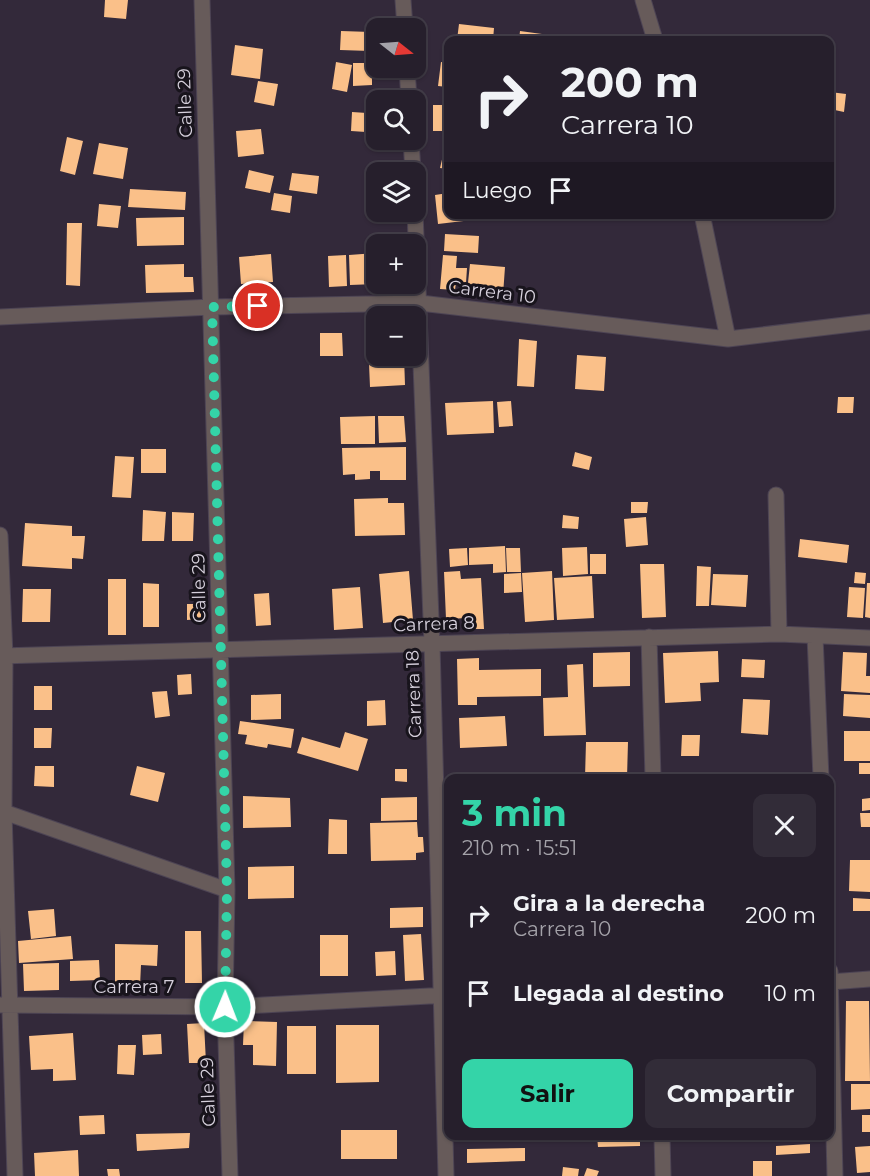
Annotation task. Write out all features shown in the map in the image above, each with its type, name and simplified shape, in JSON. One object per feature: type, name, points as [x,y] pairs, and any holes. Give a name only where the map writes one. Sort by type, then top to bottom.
[{"type":"street","name":"Calle 29","points":[[201,0],[212,307],[227,890],[225,1007],[230,1176]]},
{"type":"street","points":[[403,0],[404,18]]},
{"type":"street","points":[[643,0],[654,36]]},
{"type":"street","points":[[703,219],[728,339]]},
{"type":"street","name":"Carrera 18","points":[[416,222],[444,968]]},
{"type":"street","name":"Carrera 10","points":[[0,317],[212,307],[420,303],[728,339],[870,322]]},
{"type":"street","points":[[776,495],[779,634]]},
{"type":"street","points":[[0,535],[3,656],[4,1005],[15,1176]]},
{"type":"street","name":"Carrera 8","points":[[3,656],[779,634],[870,638]]},
{"type":"street","points":[[815,636],[821,774]]},
{"type":"street","points":[[649,638],[653,774]]},
{"type":"street","points":[[4,812],[227,890]]},
{"type":"street","points":[[834,982],[870,979]]},
{"type":"street","name":"Carrera 7","points":[[4,1005],[225,1007],[444,995]]},
{"type":"street","points":[[834,1137],[835,1176]]},
{"type":"street","name":"Carrera 18","points":[[446,1140],[446,1176]]},
{"type":"street","points":[[662,1140],[663,1176]]},
{"type":"building","points":[[105,0],[128,0],[126,19],[104,17]]},
{"type":"building","points":[[459,24],[494,28],[493,36],[458,36]]},
{"type":"building","points":[[341,31],[366,32],[366,51],[340,50]]},
{"type":"building","points":[[520,31],[542,34],[542,36],[519,36]]},
{"type":"building","points":[[235,45],[263,49],[260,79],[231,75]]},
{"type":"building","points":[[336,62],[352,65],[347,92],[332,89]]},
{"type":"building","points":[[441,62],[444,62],[444,87],[438,86]]},
{"type":"building","points":[[353,63],[366,63],[366,78],[372,78],[372,85],[353,86]]},
{"type":"building","points":[[258,81],[278,84],[274,106],[254,102]]},
{"type":"building","points":[[834,92],[846,94],[844,112],[834,110]]},
{"type":"building","points":[[433,105],[444,105],[444,131],[433,131]]},
{"type":"building","points":[[352,112],[366,113],[366,132],[351,131]]},
{"type":"building","points":[[261,129],[264,154],[238,157],[236,131]]},
{"type":"building","points":[[67,137],[83,141],[75,175],[60,171]]},
{"type":"building","points":[[99,143],[128,148],[123,179],[93,174]]},
{"type":"building","points":[[444,151],[444,168],[440,168]]},
{"type":"building","points":[[249,170],[274,176],[270,193],[245,188]]},
{"type":"building","points":[[292,173],[319,176],[317,194],[289,190]]},
{"type":"building","points":[[130,189],[186,192],[185,210],[128,207]]},
{"type":"building","points":[[274,193],[292,196],[290,213],[271,210]]},
{"type":"building","points":[[444,194],[444,219],[472,220],[438,224],[435,195]]},
{"type":"building","points":[[99,204],[121,206],[118,228],[97,226]]},
{"type":"building","points":[[184,217],[184,245],[137,246],[136,218]]},
{"type":"building","points":[[67,223],[82,223],[80,286],[66,285]]},
{"type":"building","points":[[445,234],[479,236],[478,253],[444,251]]},
{"type":"building","points":[[271,254],[273,282],[241,284],[239,257]]},
{"type":"building","points":[[366,254],[366,284],[350,285],[349,255]]},
{"type":"building","points":[[346,255],[347,286],[329,287],[328,256]]},
{"type":"building","points":[[443,255],[457,256],[456,268],[467,268],[466,283],[456,282],[455,290],[440,289]]},
{"type":"building","points":[[184,264],[184,277],[193,277],[194,292],[146,293],[145,265]]},
{"type":"building","points":[[470,264],[505,267],[503,295],[467,292]]},
{"type":"building","points":[[320,333],[342,333],[343,356],[320,356]]},
{"type":"building","points":[[519,339],[537,341],[534,387],[517,386]]},
{"type":"building","points":[[577,355],[606,357],[604,391],[575,389]]},
{"type":"building","points":[[369,366],[404,366],[405,385],[370,387]]},
{"type":"building","points":[[838,397],[854,397],[853,413],[837,413]]},
{"type":"building","points":[[493,401],[494,433],[447,435],[445,403]]},
{"type":"building","points":[[511,401],[513,426],[499,427],[497,402]]},
{"type":"building","points":[[375,416],[375,444],[341,444],[340,417]]},
{"type":"building","points":[[378,416],[404,416],[406,442],[379,443]]},
{"type":"building","points":[[406,447],[406,480],[380,480],[380,471],[370,471],[370,479],[355,480],[355,474],[343,475],[342,448]]},
{"type":"building","points":[[141,449],[166,449],[166,473],[141,473]]},
{"type":"building","points":[[575,452],[592,457],[589,470],[572,466]]},
{"type":"building","points":[[115,456],[134,457],[131,498],[112,497]]},
{"type":"building","points":[[388,498],[388,503],[404,503],[405,535],[355,536],[354,499]]},
{"type":"building","points":[[631,502],[648,502],[647,513],[631,513]]},
{"type":"building","points":[[143,510],[166,512],[164,541],[142,541]]},
{"type":"building","points":[[172,512],[194,513],[193,541],[172,541]]},
{"type":"building","points":[[563,515],[579,517],[578,529],[562,528]]},
{"type":"building","points":[[646,517],[648,545],[626,547],[624,519]]},
{"type":"building","points":[[25,523],[72,526],[72,536],[85,536],[83,559],[72,558],[72,569],[22,566]]},
{"type":"building","points":[[800,539],[849,545],[847,563],[798,557]]},
{"type":"building","points":[[505,546],[506,572],[493,573],[493,564],[469,565],[469,548]]},
{"type":"building","points":[[587,547],[588,574],[563,576],[562,548]]},
{"type":"building","points":[[467,548],[468,565],[450,567],[449,549]]},
{"type":"building","points":[[506,548],[520,548],[521,572],[507,572]]},
{"type":"building","points":[[590,554],[606,554],[606,574],[590,574]]},
{"type":"building","points":[[640,564],[664,564],[666,617],[642,618]]},
{"type":"building","points":[[697,566],[711,567],[709,606],[696,606]]},
{"type":"building","points":[[409,571],[413,620],[383,623],[379,574]]},
{"type":"building","points":[[460,571],[461,579],[481,578],[484,629],[468,629],[468,618],[446,619],[444,572]]},
{"type":"building","points":[[552,571],[554,620],[525,622],[522,573]]},
{"type":"building","points":[[855,572],[866,573],[865,584],[854,583]]},
{"type":"building","points":[[521,573],[522,592],[504,593],[504,574]]},
{"type":"building","points":[[713,574],[748,575],[746,607],[711,605]]},
{"type":"building","points":[[592,576],[594,618],[557,620],[554,578]]},
{"type":"building","points":[[108,579],[126,579],[126,635],[108,635]]},
{"type":"building","points":[[143,583],[159,584],[159,627],[143,627]]},
{"type":"building","points":[[867,583],[870,583],[870,618],[865,617]]},
{"type":"building","points":[[360,587],[363,628],[334,630],[332,589]]},
{"type":"building","points":[[849,587],[865,588],[863,618],[847,617]]},
{"type":"building","points":[[23,589],[51,589],[50,622],[22,622]]},
{"type":"building","points":[[269,593],[271,625],[256,626],[254,594]]},
{"type":"building","points":[[187,604],[201,604],[201,619],[187,620]]},
{"type":"building","points":[[718,651],[719,682],[700,683],[701,701],[665,703],[663,653]]},
{"type":"building","points":[[630,652],[630,686],[593,687],[593,653]]},
{"type":"building","points":[[843,652],[867,653],[866,676],[870,676],[870,693],[841,691]]},
{"type":"building","points":[[479,658],[479,670],[541,669],[541,696],[477,697],[477,705],[458,705],[457,659]]},
{"type":"building","points":[[742,659],[765,660],[764,678],[741,677]]},
{"type":"building","points":[[583,664],[586,735],[544,736],[543,698],[568,697],[567,665]]},
{"type":"building","points":[[191,674],[192,694],[178,695],[177,675]]},
{"type":"building","points":[[34,686],[52,686],[52,710],[34,710]]},
{"type":"building","points":[[167,691],[170,716],[155,718],[152,692]]},
{"type":"building","points":[[281,694],[281,719],[251,720],[251,695]]},
{"type":"building","points":[[844,694],[870,695],[870,718],[843,716]]},
{"type":"building","points":[[743,699],[770,700],[768,735],[741,733]]},
{"type":"building","points":[[385,700],[386,725],[367,726],[367,701]]},
{"type":"building","points":[[505,716],[507,746],[460,748],[459,718]]},
{"type":"building","points":[[240,721],[294,729],[291,748],[268,744],[267,748],[245,744],[247,735],[238,734]]},
{"type":"building","points":[[34,728],[52,728],[51,748],[34,748]]},
{"type":"building","points":[[844,731],[870,731],[870,761],[844,761]]},
{"type":"building","points":[[345,732],[368,739],[358,771],[297,753],[302,737],[340,748]]},
{"type":"building","points":[[682,735],[700,735],[699,756],[681,756]]},
{"type":"building","points":[[586,742],[628,742],[627,774],[585,774]]},
{"type":"building","points":[[859,763],[870,763],[870,774],[859,774]]},
{"type":"building","points":[[35,766],[54,766],[54,787],[34,786]]},
{"type":"building","points":[[137,766],[165,773],[158,802],[130,795]]},
{"type":"building","points":[[395,769],[407,769],[407,782],[395,781]]},
{"type":"building","points":[[243,796],[290,798],[291,827],[243,828]]},
{"type":"building","points":[[417,797],[417,820],[381,821],[381,798]]},
{"type":"building","points":[[870,798],[870,810],[862,811],[862,799]]},
{"type":"building","points":[[860,813],[870,813],[870,827],[861,827]]},
{"type":"building","points":[[329,819],[347,820],[347,854],[328,854]]},
{"type":"building","points":[[417,822],[418,837],[423,837],[424,852],[416,853],[416,860],[371,861],[370,823]]},
{"type":"building","points":[[850,860],[870,860],[870,892],[849,891]]},
{"type":"building","points":[[294,866],[294,898],[248,899],[248,867]]},
{"type":"building","points":[[853,898],[870,899],[870,911],[853,911]]},
{"type":"building","points":[[423,907],[423,927],[390,928],[390,908]]},
{"type":"building","points":[[54,909],[56,936],[31,939],[28,911]]},
{"type":"building","points":[[185,931],[201,931],[202,983],[185,983]]},
{"type":"building","points":[[421,934],[424,980],[405,981],[403,935]]},
{"type":"building","points":[[320,935],[348,935],[348,976],[320,976]]},
{"type":"building","points":[[71,936],[73,959],[19,963],[18,941]]},
{"type":"building","points":[[115,944],[158,945],[157,966],[141,965],[140,986],[115,986]]},
{"type":"building","points":[[395,951],[396,975],[376,976],[375,952]]},
{"type":"building","points":[[99,960],[100,980],[70,981],[70,961]]},
{"type":"building","points":[[59,963],[59,990],[24,991],[23,964]]},
{"type":"building","points":[[846,1001],[869,1001],[870,1081],[845,1081]]},
{"type":"building","points":[[244,1021],[277,1022],[276,1066],[253,1065],[253,1045],[243,1045]]},
{"type":"building","points":[[204,1023],[206,1063],[189,1063],[187,1024]]},
{"type":"building","points":[[336,1025],[379,1025],[379,1082],[336,1083]]},
{"type":"building","points":[[287,1026],[316,1026],[316,1074],[287,1074]]},
{"type":"building","points":[[73,1033],[76,1080],[53,1081],[53,1069],[31,1070],[29,1036]]},
{"type":"building","points":[[161,1034],[162,1054],[143,1055],[142,1035]]},
{"type":"building","points":[[118,1045],[136,1045],[134,1075],[117,1074]]},
{"type":"building","points":[[851,1084],[870,1084],[870,1109],[851,1110]]},
{"type":"building","points":[[104,1115],[105,1134],[80,1135],[79,1116]]},
{"type":"building","points":[[862,1115],[870,1115],[870,1132],[862,1132]]},
{"type":"building","points":[[341,1130],[397,1130],[397,1159],[341,1159]]},
{"type":"building","points":[[190,1133],[189,1148],[137,1151],[136,1134]]},
{"type":"building","points":[[597,1140],[640,1140],[640,1146],[598,1147]]},
{"type":"building","points":[[810,1144],[810,1153],[776,1155],[776,1146]]},
{"type":"building","points":[[870,1146],[870,1172],[857,1173],[855,1147]]},
{"type":"building","points":[[525,1148],[525,1161],[467,1163],[467,1149]]},
{"type":"building","points":[[78,1150],[79,1176],[35,1176],[34,1153]]},
{"type":"building","points":[[753,1161],[772,1161],[772,1176],[753,1176]]},
{"type":"building","points":[[563,1167],[579,1169],[578,1176],[562,1176]]},
{"type":"building","points":[[587,1168],[599,1171],[597,1176],[584,1176]]},
{"type":"building","points":[[107,1169],[119,1169],[120,1176],[108,1176]]},
{"type":"route","points":[[225,1007],[227,890],[212,307],[258,306]]}]
